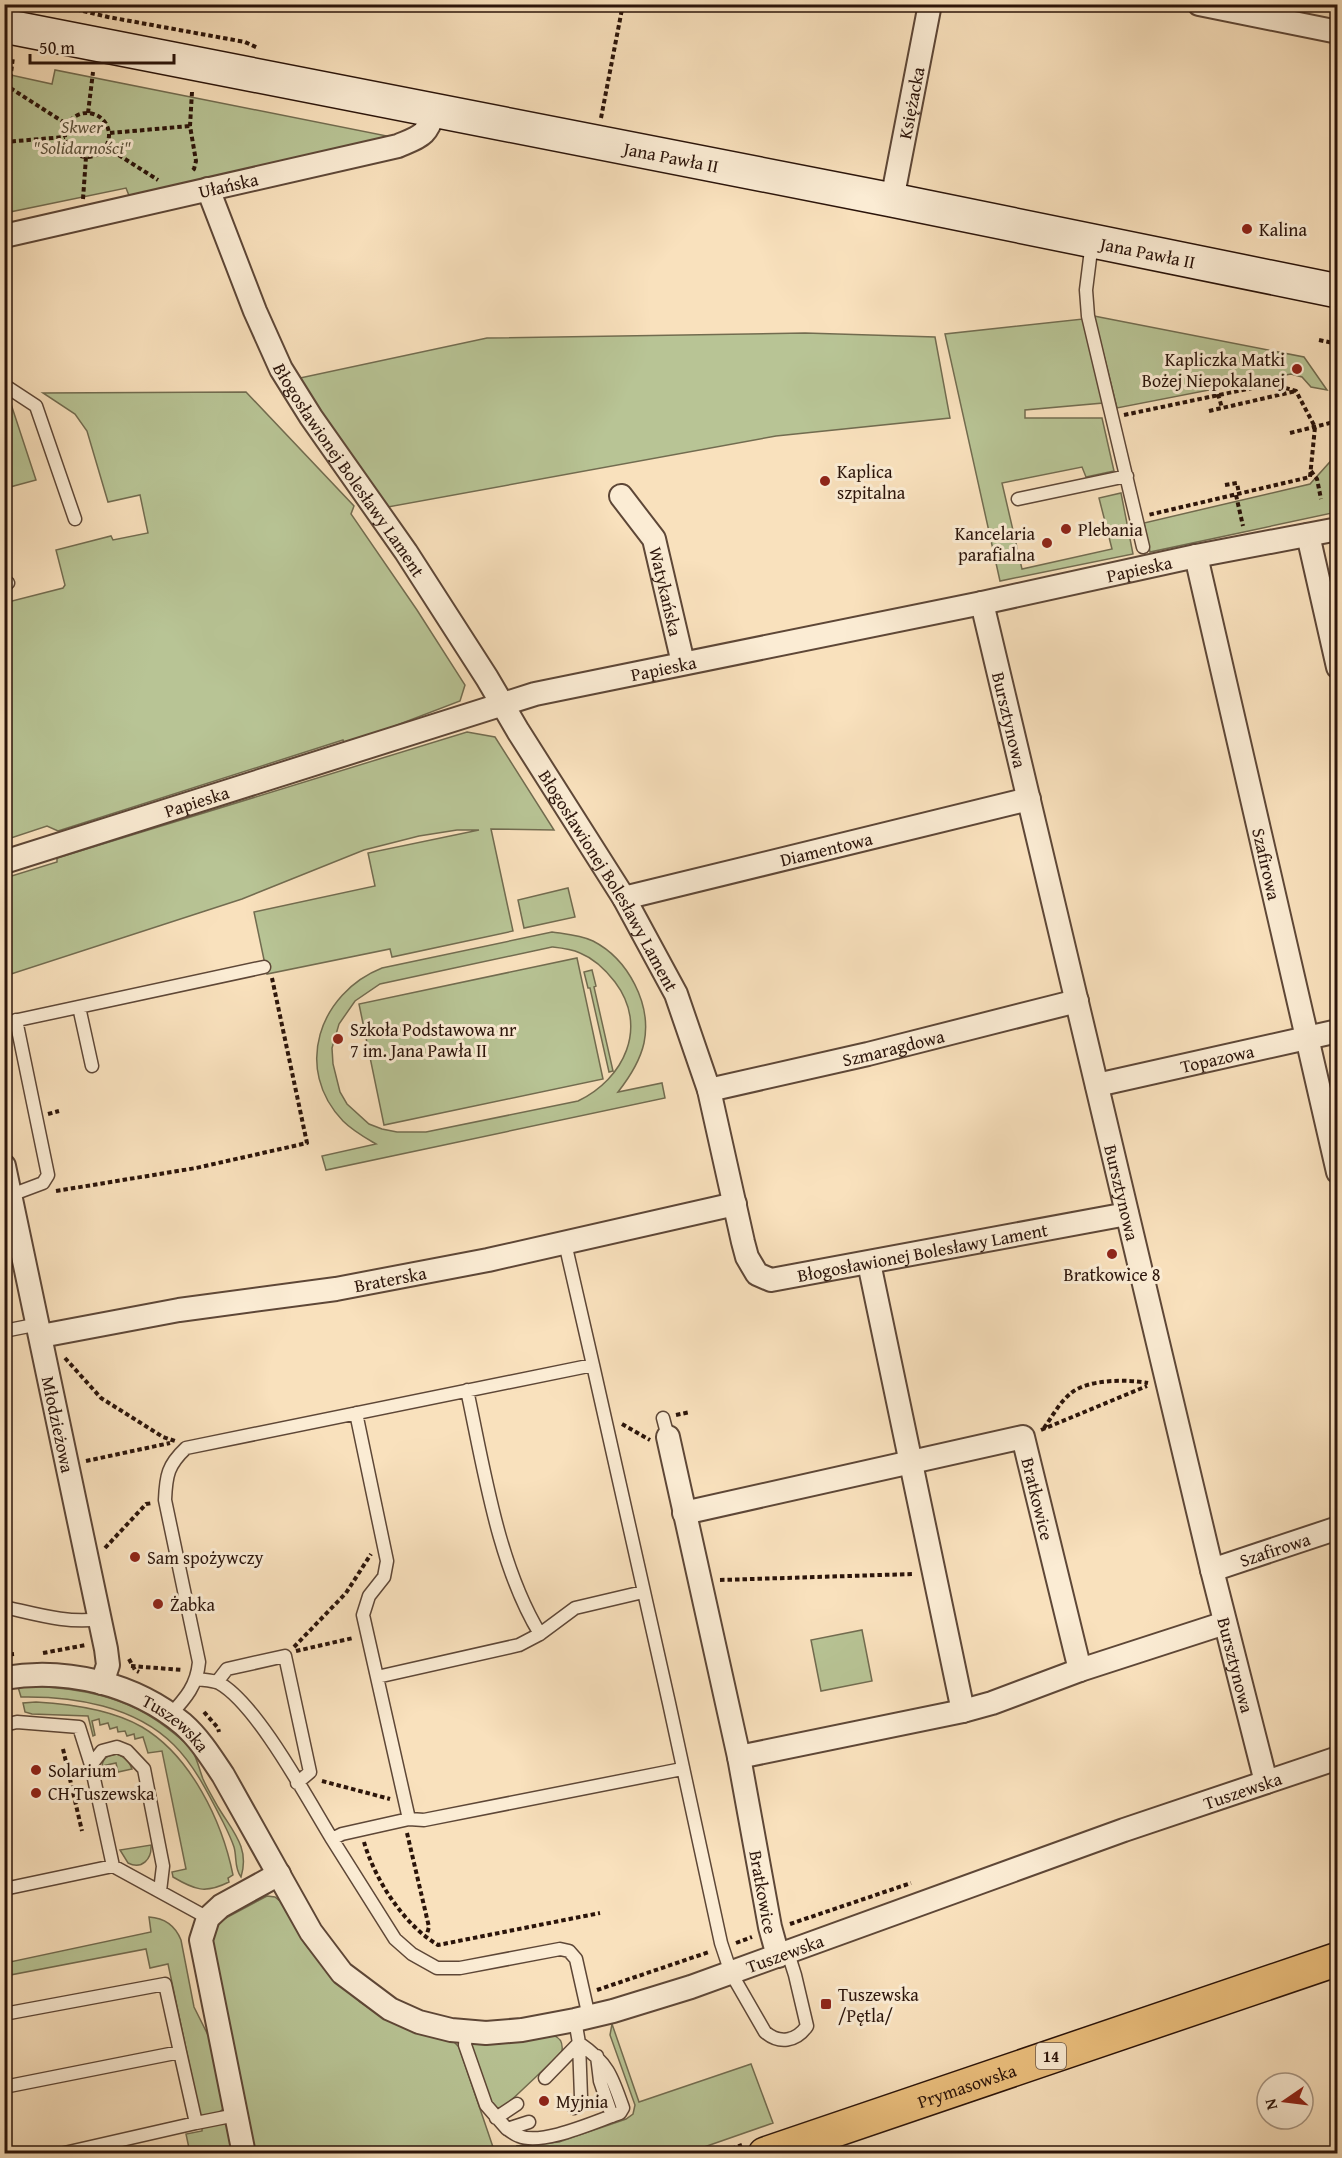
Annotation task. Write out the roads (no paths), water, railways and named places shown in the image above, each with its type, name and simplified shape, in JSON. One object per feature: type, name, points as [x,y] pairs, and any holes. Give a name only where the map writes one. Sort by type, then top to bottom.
[{"type":"main road","name":"Prymasowska","points":[[765,2154],[1338,1959]]},
{"type":"street","name":"Księżacka","points":[[892,200],[930,4]]},
{"type":"street","points":[[1199,4],[1338,32]]},
{"type":"street","name":"Jana Pawła II","points":[[4,26],[892,200],[1338,291]]},
{"type":"street","name":"Ułańska","points":[[4,237],[398,146],[423,134],[429,128],[434,111]]},
{"type":"street","name":"Błogosławionej Bolesławy Lament","points":[[208,189],[255,311],[281,369],[311,417],[406,552],[502,703],[624,898],[676,994],[709,1090],[747,1257],[757,1274],[771,1280],[1127,1214]]},
{"type":"street","name":"Watykańska","points":[[621,496],[654,539],[683,663]]},
{"type":"street","name":"Papieska","points":[[4,862],[539,693],[982,603],[1196,556],[1338,529]]},
{"type":"street","points":[[1308,535],[1338,667]]},
{"type":"street","name":"Szafirowa","points":[[1196,556],[1338,1172]]},
{"type":"street","name":"Bursztynowa","points":[[982,603],[1212,1570],[1217,1626],[1266,1782]]},
{"type":"street","name":"Diamentowa","points":[[624,898],[1029,799]]},
{"type":"street","name":"Szmaragdowa","points":[[709,1090],[868,1054],[1077,1001]]},
{"type":"street","name":"Topazowa","points":[[1097,1085],[1338,1031]]},
{"type":"street","name":"Młodzieżowa","points":[[5,1167],[105,1642],[108,1665],[102,1683]]},
{"type":"street","name":"Braterska","points":[[40,1330],[336,1289],[488,1260],[735,1204]]},
{"type":"street","points":[[869,1263],[963,1711]]},
{"type":"street","name":"Bratkowice","points":[[665,1428],[739,1757],[771,1931],[783,1955]]},
{"type":"street","name":"Bratkowice","points":[[684,1513],[1033,1433],[1080,1670]]},
{"type":"street","name":"Szafirowa","points":[[1212,1570],[1338,1528]]},
{"type":"street","points":[[739,1757],[963,1711],[1217,1626]]},
{"type":"street","name":"Tuszewska","points":[[4,1678],[52,1676],[102,1683],[135,1694],[170,1715],[199,1741],[223,1774],[320,1946],[331,1960],[352,1981],[390,2009],[418,2022],[466,2032],[514,2031],[582,2019],[637,2004],[783,1955],[1124,1830],[1338,1758]]},
{"type":"street","points":[[244,2154],[201,1948],[203,1930],[208,1918],[221,1906],[279,1875]]},
{"type":"lane","points":[[1092,241],[1086,290],[1088,316],[1114,417],[1143,547]]},
{"type":"lane","points":[[4,386],[36,406],[75,519]]},
{"type":"lane","points":[[1018,499],[1127,476]]},
{"type":"lane","points":[[11,1195],[43,1183],[48,1175],[10,1022],[264,967]]},
{"type":"lane","points":[[79,1007],[92,1066]]},
{"type":"lane","points":[[565,1243],[722,1947],[731,1973],[765,2032],[772,2038],[783,2040],[802,2034],[807,2026],[795,1975],[783,1955]]},
{"type":"lane","points":[[4,1331],[40,1330]]},
{"type":"lane","points":[[170,1715],[186,1698],[198,1675],[200,1662],[165,1500],[166,1477],[181,1444],[356,1413],[593,1365]]},
{"type":"lane","points":[[467,1390],[500,1539],[531,1618],[540,1634]]},
{"type":"lane","points":[[356,1413],[387,1562],[384,1577],[369,1596],[363,1615],[405,1803],[406,1820]]},
{"type":"lane","points":[[376,1677],[519,1645],[540,1634],[575,1608],[644,1592]]},
{"type":"lane","points":[[4,1607],[60,1619],[85,1621],[100,1619]]},
{"type":"lane","points":[[217,1682],[227,1669],[285,1656],[310,1772],[297,1783]]},
{"type":"lane","points":[[198,1675],[217,1682],[236,1695],[265,1732],[395,1939],[412,1954],[437,1968],[460,1968],[560,1949],[569,1951],[576,1959],[584,1994],[579,2043],[581,2097],[579,2105],[574,2108]]},
{"type":"lane","points":[[4,1725],[17,1722],[79,1727],[91,1765],[113,1866]]},
{"type":"lane","points":[[91,1765],[102,1751],[117,1747],[127,1751],[144,1769],[163,1866],[160,1891]]},
{"type":"lane","points":[[332,1839],[406,1820],[424,1820],[682,1769]]},
{"type":"lane","points":[[4,1889],[113,1866],[208,1918]]},
{"type":"lane","points":[[4,2014],[165,1984],[196,2123]]},
{"type":"lane","points":[[466,2032],[465,2045],[486,2105],[507,2129],[520,2137],[552,2136],[620,2113],[623,2108],[612,2075],[596,2055],[579,2043]]},
{"type":"lane","points":[[545,2078],[579,2043]]},
{"type":"lane","points":[[4,2087],[180,2052]]},
{"type":"lane","points":[[496,2118],[518,2104]]},
{"type":"lane","points":[[60,2154],[236,2115]]},
{"type":"lane","points":[[507,2129],[529,2122]]},
{"type":"place","name":"Kalina","points":[[1247,229]]},
{"type":"place","name":"Kapliczka Matki Bożej Niepokalanej","points":[[1297,369]]},
{"type":"place","name":"Kaplica szpitalna","points":[[825,481]]},
{"type":"place","name":"Plebania","points":[[1066,529]]},
{"type":"place","name":"Kancelaria parafialna","points":[[1047,543]]},
{"type":"place","name":"Szkoła Podstawowa nr 7 im. Jana Pawła II","points":[[338,1039]]},
{"type":"place","name":"Bratkowice 8","points":[[1112,1254]]},
{"type":"place","name":"Sam spożywczy","points":[[135,1557]]},
{"type":"place","name":"Żabka","points":[[158,1604]]},
{"type":"place","name":"Solarium","points":[[36,1770]]},
{"type":"place","name":"CH Tuszewska","points":[[36,1793]]},
{"type":"place","name":"Tuszewska /Pętla/","points":[[826,2004]]},
{"type":"place","name":"Myjnia","points":[[544,2101]]},
{"type":"park label","name":"Skwer \"Solidarności\"","points":[[82,136]]}]
